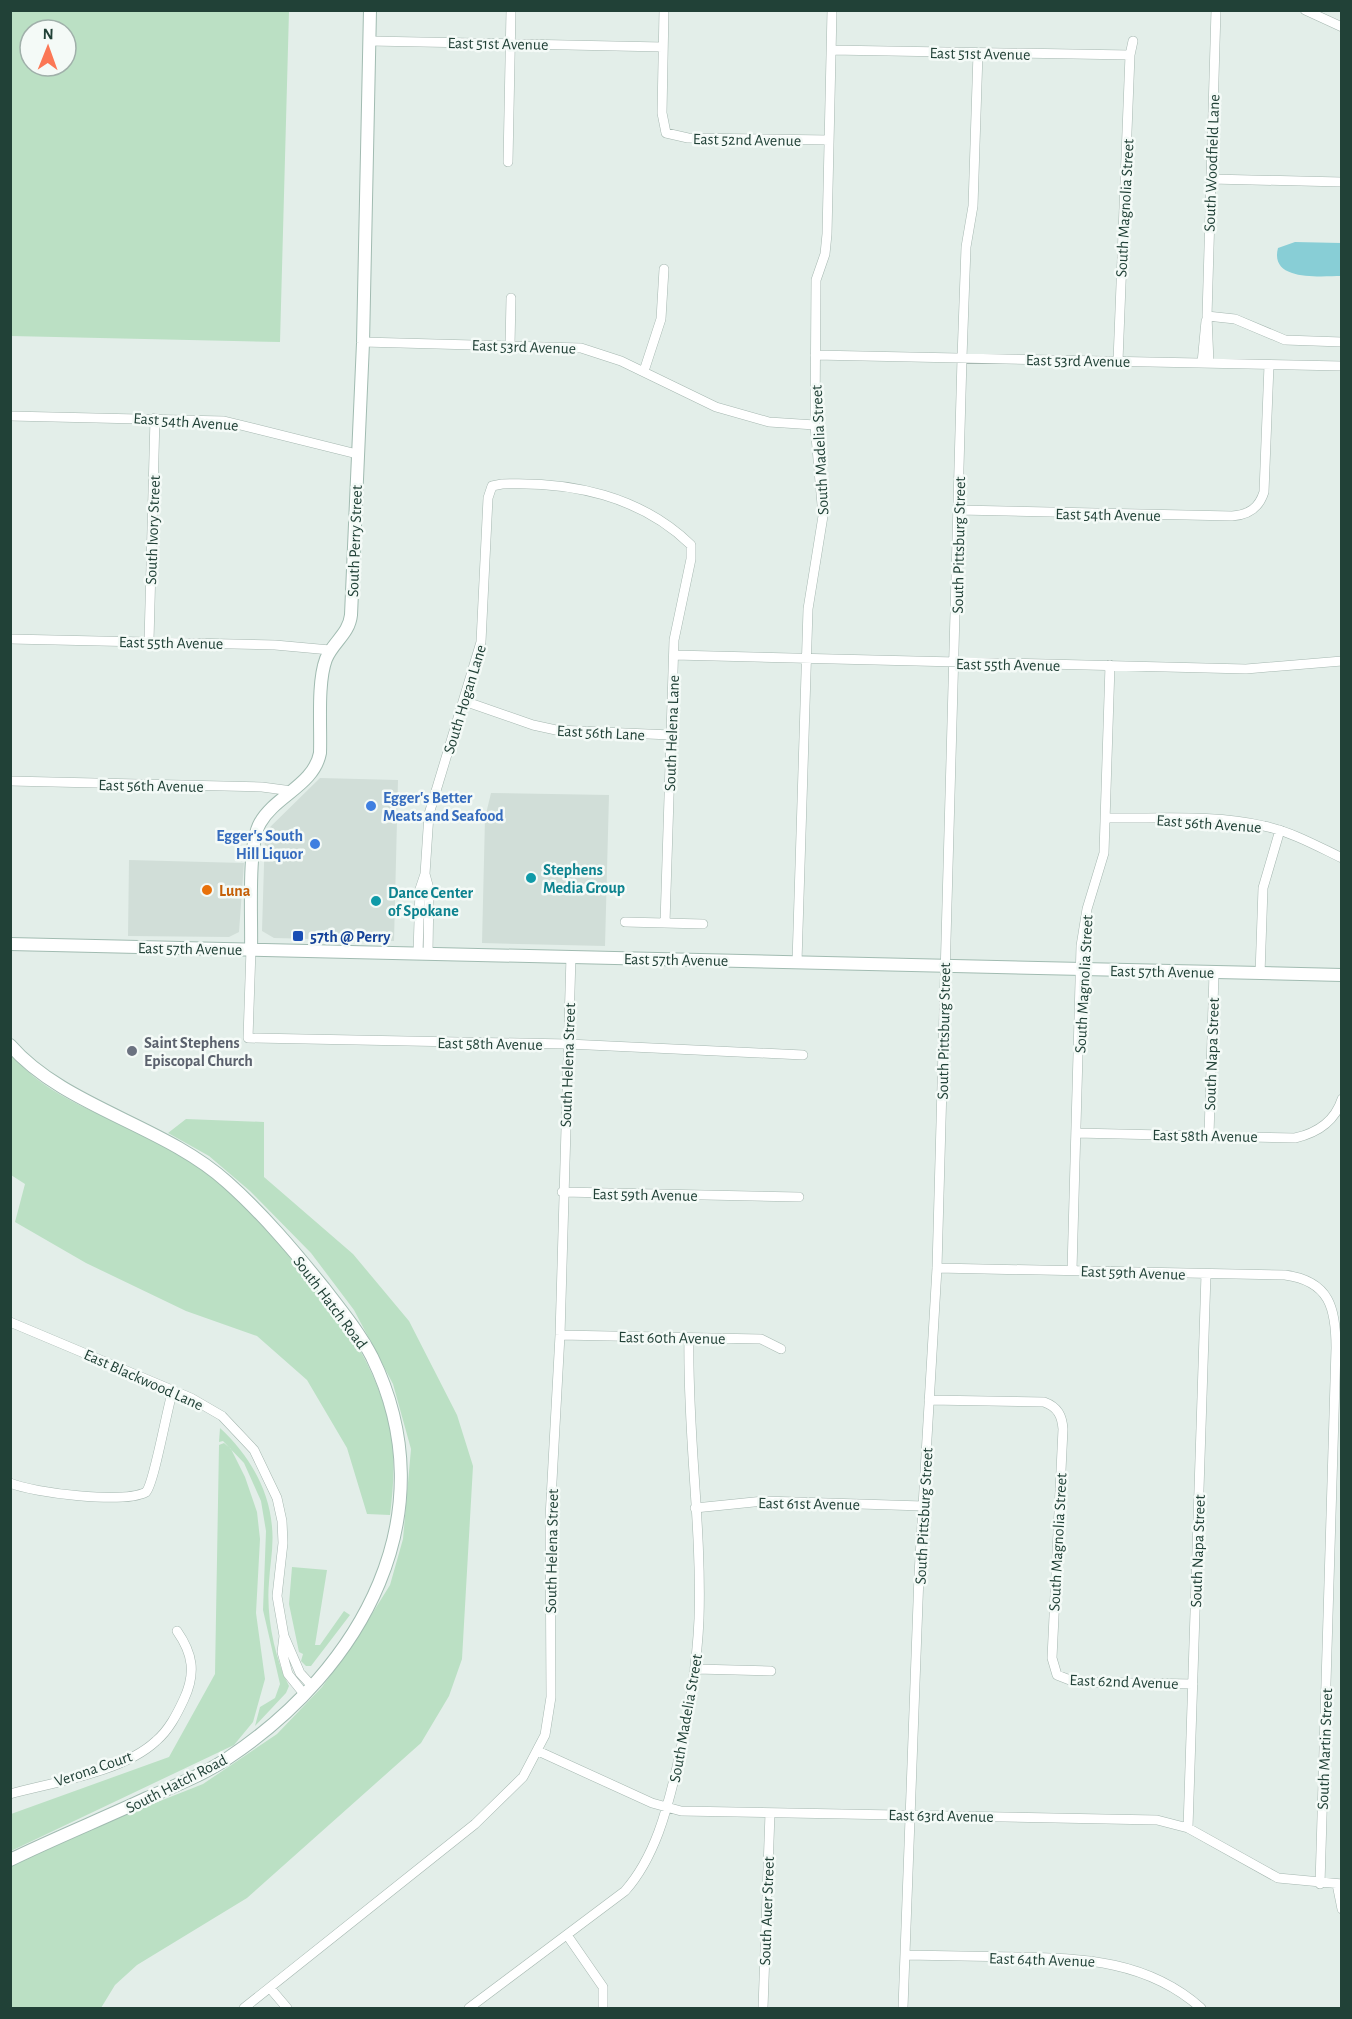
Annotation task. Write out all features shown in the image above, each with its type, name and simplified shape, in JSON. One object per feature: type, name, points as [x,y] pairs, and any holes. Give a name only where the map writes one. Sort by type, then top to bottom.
[{"type":"main road","name":"South Perry Street","points":[[251,949],[255,836],[263,818],[313,771],[319,759],[323,670],[330,650],[346,632],[351,615],[363,342],[370,10]]},
{"type":"main road","name":"East 57th Avenue","points":[[10,944],[1341,975]]},
{"type":"main road","points":[[10,953],[27,945]]},
{"type":"main road","name":"South Hatch Road","points":[[10,1045],[39,1071],[165,1138],[224,1179],[277,1232],[344,1313],[371,1357],[391,1407],[398,1443],[400,1476],[398,1513],[391,1546],[375,1597],[356,1631],[308,1690],[252,1741],[202,1773],[10,1860]]},
{"type":"street","points":[[508,162],[512,10]]},
{"type":"street","points":[[663,47],[664,10]]},
{"type":"street","name":"South Madelia Street","points":[[797,962],[808,609],[823,516],[815,425],[815,355],[817,274],[826,241],[832,10]]},
{"type":"street","name":"South Woodfield Lane","points":[[1205,363],[1215,10]]},
{"type":"street","points":[[1305,10],[1341,27]]},
{"type":"street","name":"East 51st Avenue","points":[[370,40],[663,47]]},
{"type":"street","name":"South Magnolia Street","points":[[1118,361],[1130,56],[1133,41]]},
{"type":"street","name":"East 52nd Avenue","points":[[663,47],[662,112],[666,133],[688,138],[829,140]]},
{"type":"street","name":"East 51st Avenue","points":[[831,50],[1130,56]]},
{"type":"street","name":"South Pittsburg Street","points":[[903,2008],[923,1506],[937,1268],[962,358],[966,247],[973,206],[978,53]]},
{"type":"street","points":[[1211,179],[1341,182]]},
{"type":"street","points":[[644,371],[661,319],[664,268]]},
{"type":"street","points":[[510,345],[511,298]]},
{"type":"street","points":[[1207,316],[1235,319],[1285,340],[1341,342]]},
{"type":"street","name":"East 53rd Avenue","points":[[363,342],[581,348],[644,371],[716,407],[769,422],[815,425]]},
{"type":"street","name":"East 53rd Avenue","points":[[815,355],[1341,366]]},
{"type":"street","name":"East 54th Avenue","points":[[959,510],[1232,516],[1246,514],[1255,508],[1262,498],[1266,482],[1269,364]]},
{"type":"street","name":"East 54th Avenue","points":[[10,416],[224,421],[357,454]]},
{"type":"street","name":"South Ivory Street","points":[[149,641],[155,418]]},
{"type":"street","name":"South Helena Lane","points":[[492,486],[513,483],[553,485],[605,494],[650,516],[691,545],[692,559],[676,626],[674,655],[665,923]]},
{"type":"street","name":"South Hogan Lane","points":[[423,953],[420,889],[425,874],[429,814],[479,653],[483,627],[487,511],[492,486]]},
{"type":"street","name":"East 55th Avenue","points":[[10,639],[304,646],[330,650]]},
{"type":"street","name":"East 55th Avenue","points":[[674,655],[1246,669],[1341,661]]},
{"type":"street","name":"South Magnolia Street","points":[[1071,1270],[1082,932],[1102,863],[1106,818],[1110,665]]},
{"type":"street","name":"East 56th Lane","points":[[464,701],[533,725],[556,730],[671,735]]},
{"type":"street","name":"East 56th Avenue","points":[[10,782],[262,787],[292,791]]},
{"type":"street","name":"East 56th Avenue","points":[[1106,818],[1221,821],[1280,830],[1341,858]]},
{"type":"street","points":[[1260,974],[1263,888],[1280,830]]},
{"type":"street","points":[[625,922],[703,924]]},
{"type":"street","name":"South Perry Street","points":[[248,1038],[251,949]]},
{"type":"street","name":"South Helena Street","points":[[244,2008],[476,1824],[523,1777],[544,1735],[551,1697],[550,1518],[560,1335],[562,1192],[571,956]]},
{"type":"street","name":"South Napa Street","points":[[1209,1135],[1214,973]]},
{"type":"street","name":"East 58th Avenue","points":[[248,1038],[568,1044],[803,1055]]},
{"type":"street","name":"East 58th Avenue","points":[[1076,1133],[1295,1137],[1312,1133],[1329,1121],[1341,1099]]},
{"type":"street","name":"East 59th Avenue","points":[[562,1192],[799,1197]]},
{"type":"street","name":"East 59th Avenue","points":[[937,1268],[1296,1277],[1314,1285],[1323,1293]]},
{"type":"street","name":"South Napa Street","points":[[1188,1828],[1206,1274]]},
{"type":"street","name":"South Martin Street","points":[[1320,1884],[1336,1323],[1334,1312],[1323,1293]]},
{"type":"street","name":"East Blackwood Lane","points":[[10,1322],[172,1390],[222,1416],[254,1450],[268,1477],[282,1521],[283,1543],[277,1596],[284,1636],[308,1690]]},
{"type":"street","name":"East 60th Avenue","points":[[560,1335],[761,1339],[781,1349]]},
{"type":"street","name":"South Madelia Street","points":[[469,2008],[611,1904],[632,1882],[668,1809],[696,1669],[699,1597],[688,1395],[689,1338]]},
{"type":"street","points":[[10,1483],[35,1491],[59,1494],[111,1497],[146,1492],[152,1481],[172,1390]]},
{"type":"street","name":"South Magnolia Street","points":[[929,1400],[1044,1402],[1057,1409],[1063,1429],[1052,1658],[1057,1676]]},
{"type":"street","name":"East 61st Avenue","points":[[695,1508],[764,1501],[923,1506]]},
{"type":"street","points":[[1331,1543],[1341,1544]]},
{"type":"street","name":"Verona Court","points":[[10,1794],[128,1760],[156,1741],[177,1716],[188,1690],[192,1661],[190,1649],[177,1631]]},
{"type":"street","points":[[696,1669],[771,1671]]},
{"type":"street","name":"East 62nd Avenue","points":[[1057,1676],[1075,1682],[1193,1684]]},
{"type":"street","name":"East 63rd Avenue","points":[[538,1751],[668,1809],[692,1812],[1144,1819],[1188,1828],[1266,1873],[1289,1880],[1339,1884]]},
{"type":"street","name":"South Auer Street","points":[[763,2008],[770,1813]]},
{"type":"street","points":[[1339,1884],[1341,1909]]},
{"type":"street","points":[[567,1935],[603,1987],[603,2008]]},
{"type":"street","name":"East 64th Avenue","points":[[906,1955],[1068,1958],[1110,1962],[1153,1977],[1189,1998],[1201,2008]]},
{"type":"street","points":[[270,1988],[287,2008]]},
{"type":"shaded area","points":[[320,778],[398,780],[394,941],[274,938],[262,931],[265,832]]},
{"type":"shaded area","points":[[491,793],[609,795],[605,946],[482,943],[485,818]]},
{"type":"shaded area","points":[[129,860],[244,863],[239,932],[229,937],[128,936]]},
{"type":"green space","points":[[11,10],[289,11],[280,342],[11,336]]},
{"type":"green space","points":[[11,1053],[25,1069],[61,1095],[161,1144],[210,1175],[235,1196],[326,1298],[362,1353],[376,1382],[386,1412],[393,1461],[390,1515],[367,1514],[347,1448],[307,1380],[257,1336],[186,1311],[86,1263],[15,1222],[25,1184],[11,1175]]},
{"type":"green space","points":[[186,1119],[264,1122],[264,1177],[353,1254],[409,1321],[457,1415],[473,1466],[462,1659],[449,1696],[421,1743],[247,1898],[137,1965],[115,1985],[101,2008],[11,2008],[11,1866],[59,1841],[203,1784],[277,1734],[322,1687],[357,1638],[390,1585],[403,1539],[411,1449],[393,1384],[354,1310],[311,1253],[250,1191],[209,1156],[168,1133]]},
{"type":"green space","points":[[220,1428],[240,1449],[262,1485],[272,1527],[268,1595],[270,1622],[275,1649],[289,1686],[286,1693],[255,1726],[260,1707],[275,1698],[280,1684],[263,1610],[266,1531],[261,1501],[244,1463],[223,1441],[219,1442]]},
{"type":"green space","points":[[224,1443],[231,1449],[245,1477],[257,1512],[260,1539],[256,1613],[265,1679],[253,1722],[234,1745],[11,1851],[11,1814],[169,1757],[215,1674],[219,1445]]},
{"type":"green space","points":[[292,1567],[327,1570],[315,1645],[320,1645],[344,1611],[350,1615],[311,1666],[306,1666],[301,1661],[303,1654],[299,1652],[289,1604]]},
{"type":"water","points":[[1295,242],[1341,243],[1341,276],[1299,275],[1281,267],[1277,259],[1278,248]]},
{"type":"place","name":"Egger's Better Meats and Seafood","points":[[371,806]]},
{"type":"place","name":"Egger's South Hill Liquor","points":[[315,844]]},
{"type":"place","name":"Stephens Media Group","points":[[531,878]]},
{"type":"place","name":"Luna","points":[[207,890]]},
{"type":"place","name":"Dance Center of Spokane","points":[[376,901]]},
{"type":"place","name":"57th @ Perry","points":[[298,936]]},
{"type":"place","name":"Saint Stephens Episcopal Church","points":[[132,1051]]}]
